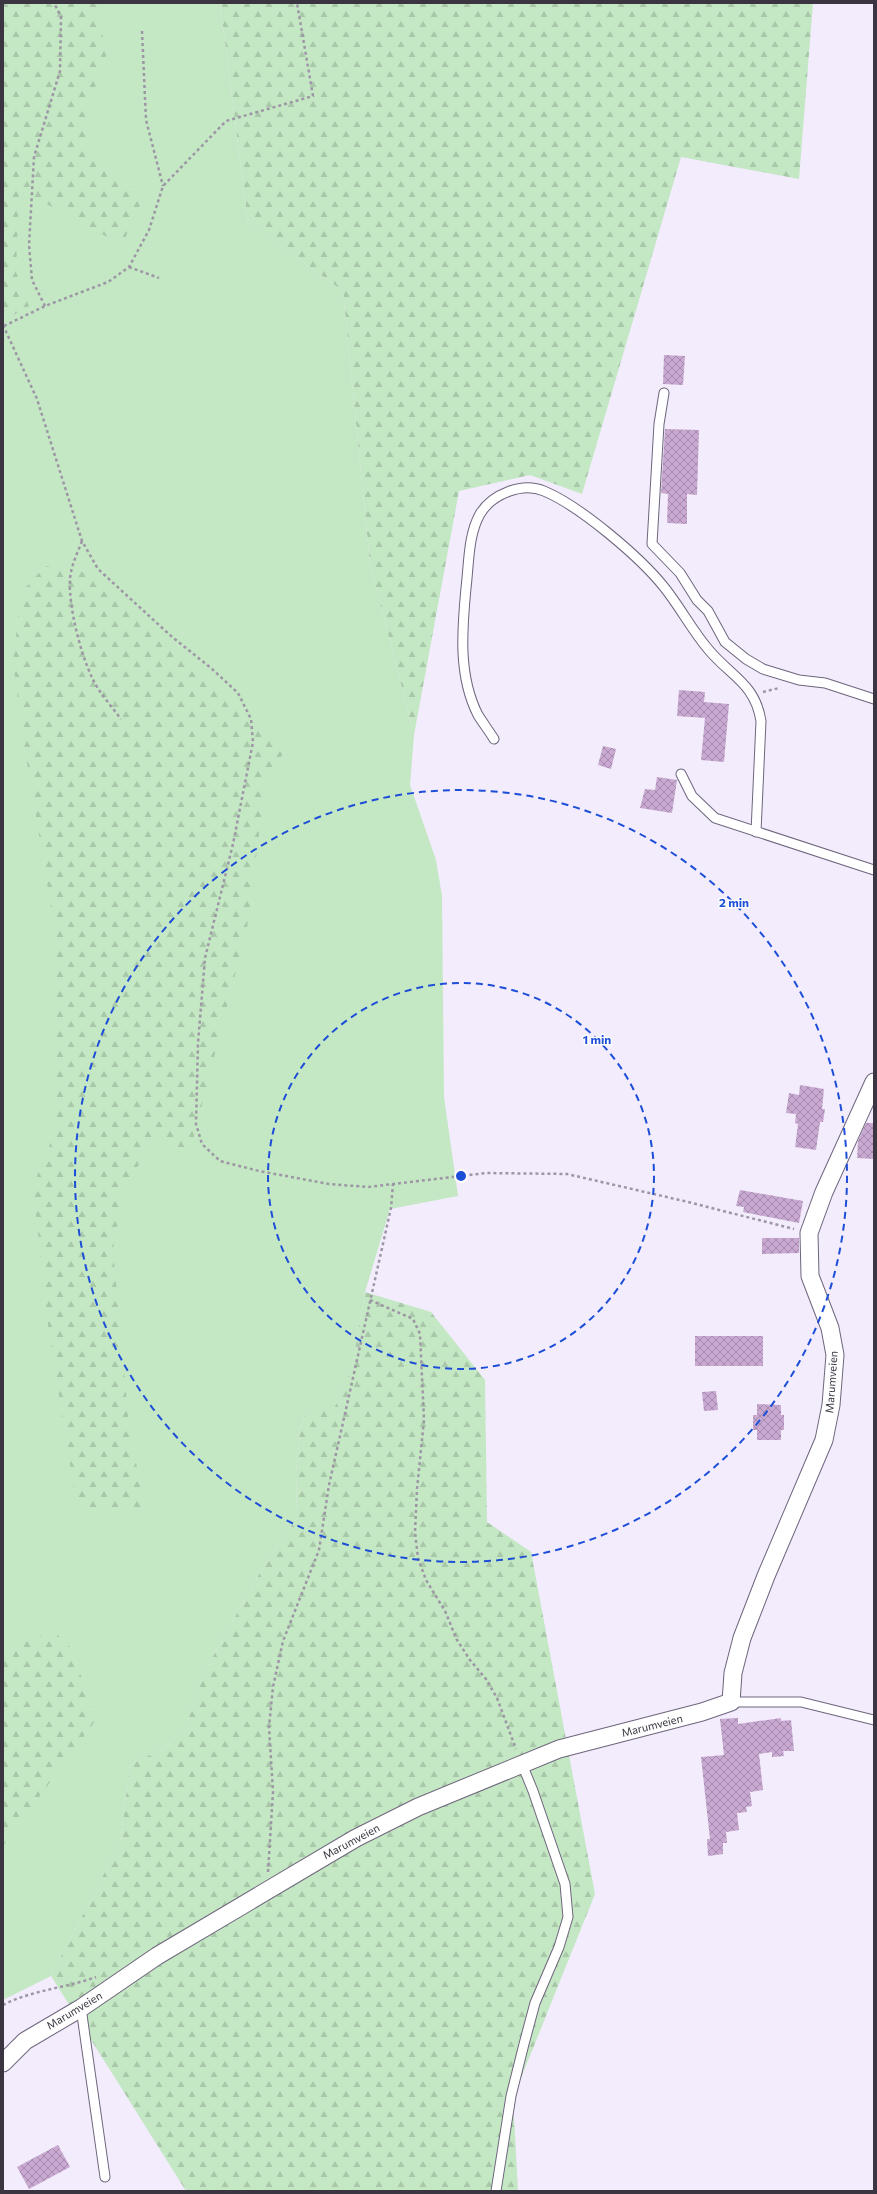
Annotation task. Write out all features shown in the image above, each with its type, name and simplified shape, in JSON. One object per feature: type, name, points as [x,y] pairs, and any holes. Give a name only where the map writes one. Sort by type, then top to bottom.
[{"type":"street","name":"Marumveien","points":[[3,2063],[25,2041],[80,2008],[157,1956],[267,1889],[356,1838],[418,1807],[559,1749],[702,1712],[731,1702],[733,1673],[742,1638],[824,1440],[831,1405],[835,1355],[830,1328],[810,1276],[809,1233],[824,1192],[874,1082]]},
{"type":"lane","points":[[664,393],[658,432],[652,544],[680,574],[697,600],[708,611],[724,642],[746,659],[763,669],[799,680],[825,683],[874,699]]},
{"type":"lane","points":[[494,739],[478,715],[465,668],[462,631],[471,540],[480,515],[489,502],[507,492],[520,489],[543,490],[579,511],[632,553],[664,587],[708,650],[753,694],[759,706],[761,721],[756,832]]},
{"type":"lane","points":[[681,774],[692,796],[715,818],[874,870]]},
{"type":"lane","points":[[731,1702],[801,1702],[874,1720]]},
{"type":"lane","points":[[496,2191],[512,2096],[524,2044],[535,2003],[559,1947],[568,1917],[565,1884],[534,1791],[522,1764]]},
{"type":"lane","points":[[80,2008],[104,2177]]},
{"type":"path","points":[[45,306],[32,280],[29,245],[34,157],[60,71],[61,17],[54,3]]},
{"type":"path","points":[[297,3],[313,96],[226,121],[163,186],[149,230],[129,267],[108,282],[45,306],[3,326],[37,399],[82,541],[98,569],[171,636],[211,668],[238,693],[251,719],[252,749],[233,844],[205,958],[198,1043],[196,1124],[202,1144],[220,1161],[259,1171],[329,1184],[368,1187],[486,1172],[567,1174],[684,1201],[809,1233]]},
{"type":"path","points":[[142,31],[146,120],[163,186]]},
{"type":"path","points":[[129,267],[159,278]]},
{"type":"path","points":[[82,541],[73,562],[70,579],[71,598],[78,636],[86,666],[98,689],[121,720]]},
{"type":"path","points":[[267,1889],[273,1792],[268,1727],[273,1688],[283,1641],[319,1550],[329,1485],[391,1208],[393,1184]]},
{"type":"path","points":[[370,1300],[413,1318],[420,1334],[424,1420],[416,1496],[415,1532],[418,1558],[426,1580],[444,1610],[457,1640],[470,1660],[486,1679],[497,1698],[522,1764]]},
{"type":"path","points":[[3,2005],[32,1993],[79,1983],[101,1975]]},
{"type":"green space","points":[[3,3],[220,3],[248,222],[343,291],[370,563],[414,735],[410,785],[436,860],[442,896],[444,1097],[458,1196],[390,1209],[365,1292],[352,1367],[334,1410],[307,1409],[300,1430],[296,1473],[297,1518],[266,1562],[204,1672],[187,1723],[164,1748],[130,1765],[120,1843],[51,1976],[3,2000]]},
{"type":"green space","points":[[3,3],[97,3],[106,56],[91,99],[86,145],[108,174],[146,192],[122,245],[19,189],[16,272],[29,306],[8,318],[3,317]]},
{"type":"green space","points":[[220,3],[813,3],[799,179],[681,157],[582,494],[530,475],[459,491],[414,735],[370,563],[343,291],[248,222]]},
{"type":"green space","points":[[45,566],[85,572],[286,751],[267,772],[247,928],[190,1152],[153,1136],[122,1198],[113,1249],[129,1426],[146,1515],[102,1508],[77,1508],[48,1326],[33,1185],[49,1149],[57,1099],[56,936],[26,757],[13,663],[21,593]]},
{"type":"green space","points":[[365,1292],[431,1312],[485,1380],[487,1522],[531,1552],[595,1894],[513,2098],[518,2191],[186,2191],[51,1976],[120,1843],[130,1765],[164,1748],[187,1723],[204,1672],[266,1562],[297,1518],[296,1473],[300,1430],[307,1409],[334,1409],[352,1367]]},
{"type":"green space","points":[[53,1631],[73,1650],[95,1721],[3,1846],[3,1660],[24,1643]]},
{"type":"building","points":[[664,355],[685,356],[683,385],[663,384]]},
{"type":"building","points":[[665,429],[699,430],[697,495],[687,494],[687,524],[667,523],[668,494],[661,493]]},
{"type":"building","points":[[679,690],[705,692],[704,702],[729,704],[724,762],[701,760],[705,718],[677,716]]},
{"type":"building","points":[[603,746],[616,749],[611,769],[598,765]]},
{"type":"building","points":[[657,777],[677,780],[672,813],[640,808],[645,789],[655,790]]},
{"type":"building","points":[[800,1085],[824,1089],[822,1109],[825,1109],[823,1122],[820,1122],[816,1150],[795,1147],[798,1124],[795,1123],[796,1114],[786,1113],[789,1093],[799,1095]]},
{"type":"building","points":[[866,1123],[874,1123],[874,1159],[857,1158],[858,1141]]},
{"type":"building","points":[[740,1190],[803,1201],[799,1223],[743,1212],[744,1207],[736,1206]]},
{"type":"building","points":[[762,1238],[799,1238],[799,1253],[762,1254]]},
{"type":"building","points":[[695,1336],[763,1336],[763,1366],[695,1366]]},
{"type":"building","points":[[716,1391],[718,1410],[704,1411],[702,1392]]},
{"type":"building","points":[[757,1404],[781,1405],[781,1415],[784,1415],[784,1430],[781,1430],[781,1440],[757,1440],[757,1430],[753,1430],[753,1415],[757,1415]]},
{"type":"building","points":[[738,1718],[738,1724],[781,1718],[781,1721],[791,1720],[794,1751],[783,1751],[784,1756],[772,1757],[772,1752],[759,1754],[763,1790],[750,1792],[752,1806],[746,1807],[747,1812],[737,1813],[739,1830],[726,1832],[727,1843],[723,1843],[723,1854],[708,1856],[707,1839],[710,1839],[701,1757],[724,1755],[720,1719]]},
{"type":"building","points":[[58,2145],[70,2167],[29,2189],[17,2167]]}]
